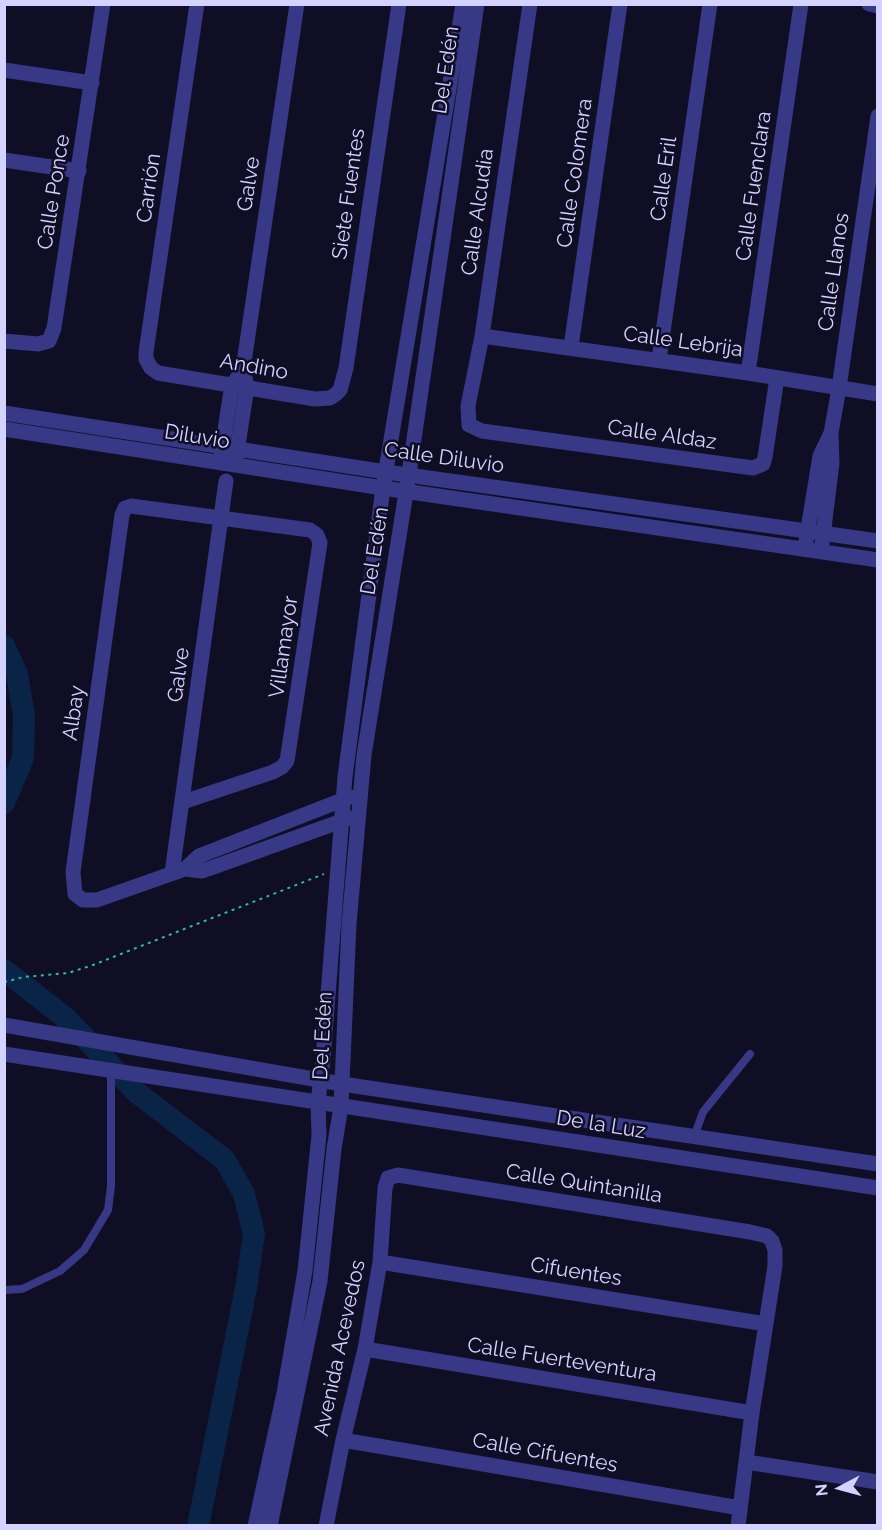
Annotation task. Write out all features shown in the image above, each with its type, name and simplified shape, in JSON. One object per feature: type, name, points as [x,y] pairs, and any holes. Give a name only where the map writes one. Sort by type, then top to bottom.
[{"type":"street","name":"Calle Ponce","points":[[4,341],[38,344],[50,341],[54,328],[103,4]]},
{"type":"street","name":"Carrión","points":[[158,373],[148,364],[146,352],[197,4]]},
{"type":"street","name":"Galve","points":[[240,386],[297,4]]},
{"type":"street","name":"Siete Fuentes","points":[[340,390],[346,368],[399,4]]},
{"type":"street","name":"Del Edén","points":[[255,1526],[284,1394],[303,1282],[319,1135],[318,1102],[343,800],[383,488],[463,4]]},
{"type":"street","name":"Del Edén","points":[[270,1526],[320,1281],[334,1149],[341,1106],[349,924],[366,744],[409,474],[477,4]]},
{"type":"street","name":"Calle Alcudia","points":[[469,425],[468,406],[482,336],[530,4]]},
{"type":"street","name":"Calle Colomera","points":[[571,347],[620,4]]},
{"type":"street","name":"Calle Eril","points":[[658,360],[710,4]]},
{"type":"street","name":"Calle Fuenclara","points":[[748,373],[801,4]]},
{"type":"street","points":[[869,4],[878,6]]},
{"type":"street","points":[[4,70],[92,83]]},
{"type":"street","name":"Calle Llanos","points":[[831,433],[873,187],[878,116]]},
{"type":"street","points":[[4,160],[79,171]]},
{"type":"street","name":"Calle Lebrija","points":[[482,336],[571,347],[878,394]]},
{"type":"street","name":"Andino","points":[[158,373],[315,399],[330,398],[340,390]]},
{"type":"street","name":"Calle Aldaz","points":[[469,425],[482,431],[753,468],[763,464],[765,457],[777,378]]},
{"type":"street","points":[[221,454],[240,386]]},
{"type":"street","points":[[237,456],[240,386]]},
{"type":"street","name":"Calle Diluvio","points":[[4,413],[221,454],[409,474],[878,541]]},
{"type":"street","name":"Diluvio","points":[[4,429],[221,454]]},
{"type":"street","points":[[804,549],[820,456],[831,433]]},
{"type":"street","points":[[821,552],[832,464],[831,433]]},
{"type":"street","name":"Diluvio","points":[[237,456],[383,488],[878,560]]},
{"type":"street","name":"Galve","points":[[179,871],[183,802],[217,518],[226,481]]},
{"type":"street","name":"Albay","points":[[217,518],[131,506],[125,508],[122,515],[74,861],[75,894],[88,901],[98,900],[179,871],[199,856],[361,793]]},
{"type":"street","name":"Villamayor","points":[[183,802],[273,772],[287,761],[320,543],[317,535],[310,530],[217,518]]},
{"type":"street","name":"Albay","points":[[179,871],[202,871],[358,815]]},
{"type":"street","name":"De la Luz","points":[[4,1025],[321,1081],[878,1164]]},
{"type":"street","name":"De la Luz","points":[[4,1054],[878,1188]]},
{"type":"street","name":"Calle Quintanilla","points":[[388,1178],[398,1175],[759,1234],[772,1240],[775,1250],[775,1266],[766,1324]]},
{"type":"street","name":"Avenida Acevedos","points":[[326,1526],[343,1440],[365,1349],[380,1262],[384,1188],[388,1178]]},
{"type":"street","name":"Cifuentes","points":[[380,1262],[766,1324]]},
{"type":"street","points":[[738,1526],[766,1324]]},
{"type":"street","name":"Calle Fuerteventura","points":[[365,1349],[753,1413]]},
{"type":"street","name":"Calle Cifuentes","points":[[343,1440],[740,1508]]},
{"type":"street","points":[[746,1462],[878,1482]]},
{"type":"lane","points":[[694,1137],[703,1112],[750,1054]]},
{"type":"lane","points":[[4,1290],[22,1289],[60,1271],[84,1250],[108,1210],[111,1186],[111,1071]]},
{"type":"path","points":[[5,982],[24,977],[68,972],[93,965],[337,869]]},
{"type":"waterway","points":[[4,646],[17,674],[24,716],[23,758],[4,803]]},
{"type":"waterway","points":[[4,970],[67,1019],[136,1092],[225,1160],[244,1194],[254,1234],[246,1288],[198,1526]]}]
